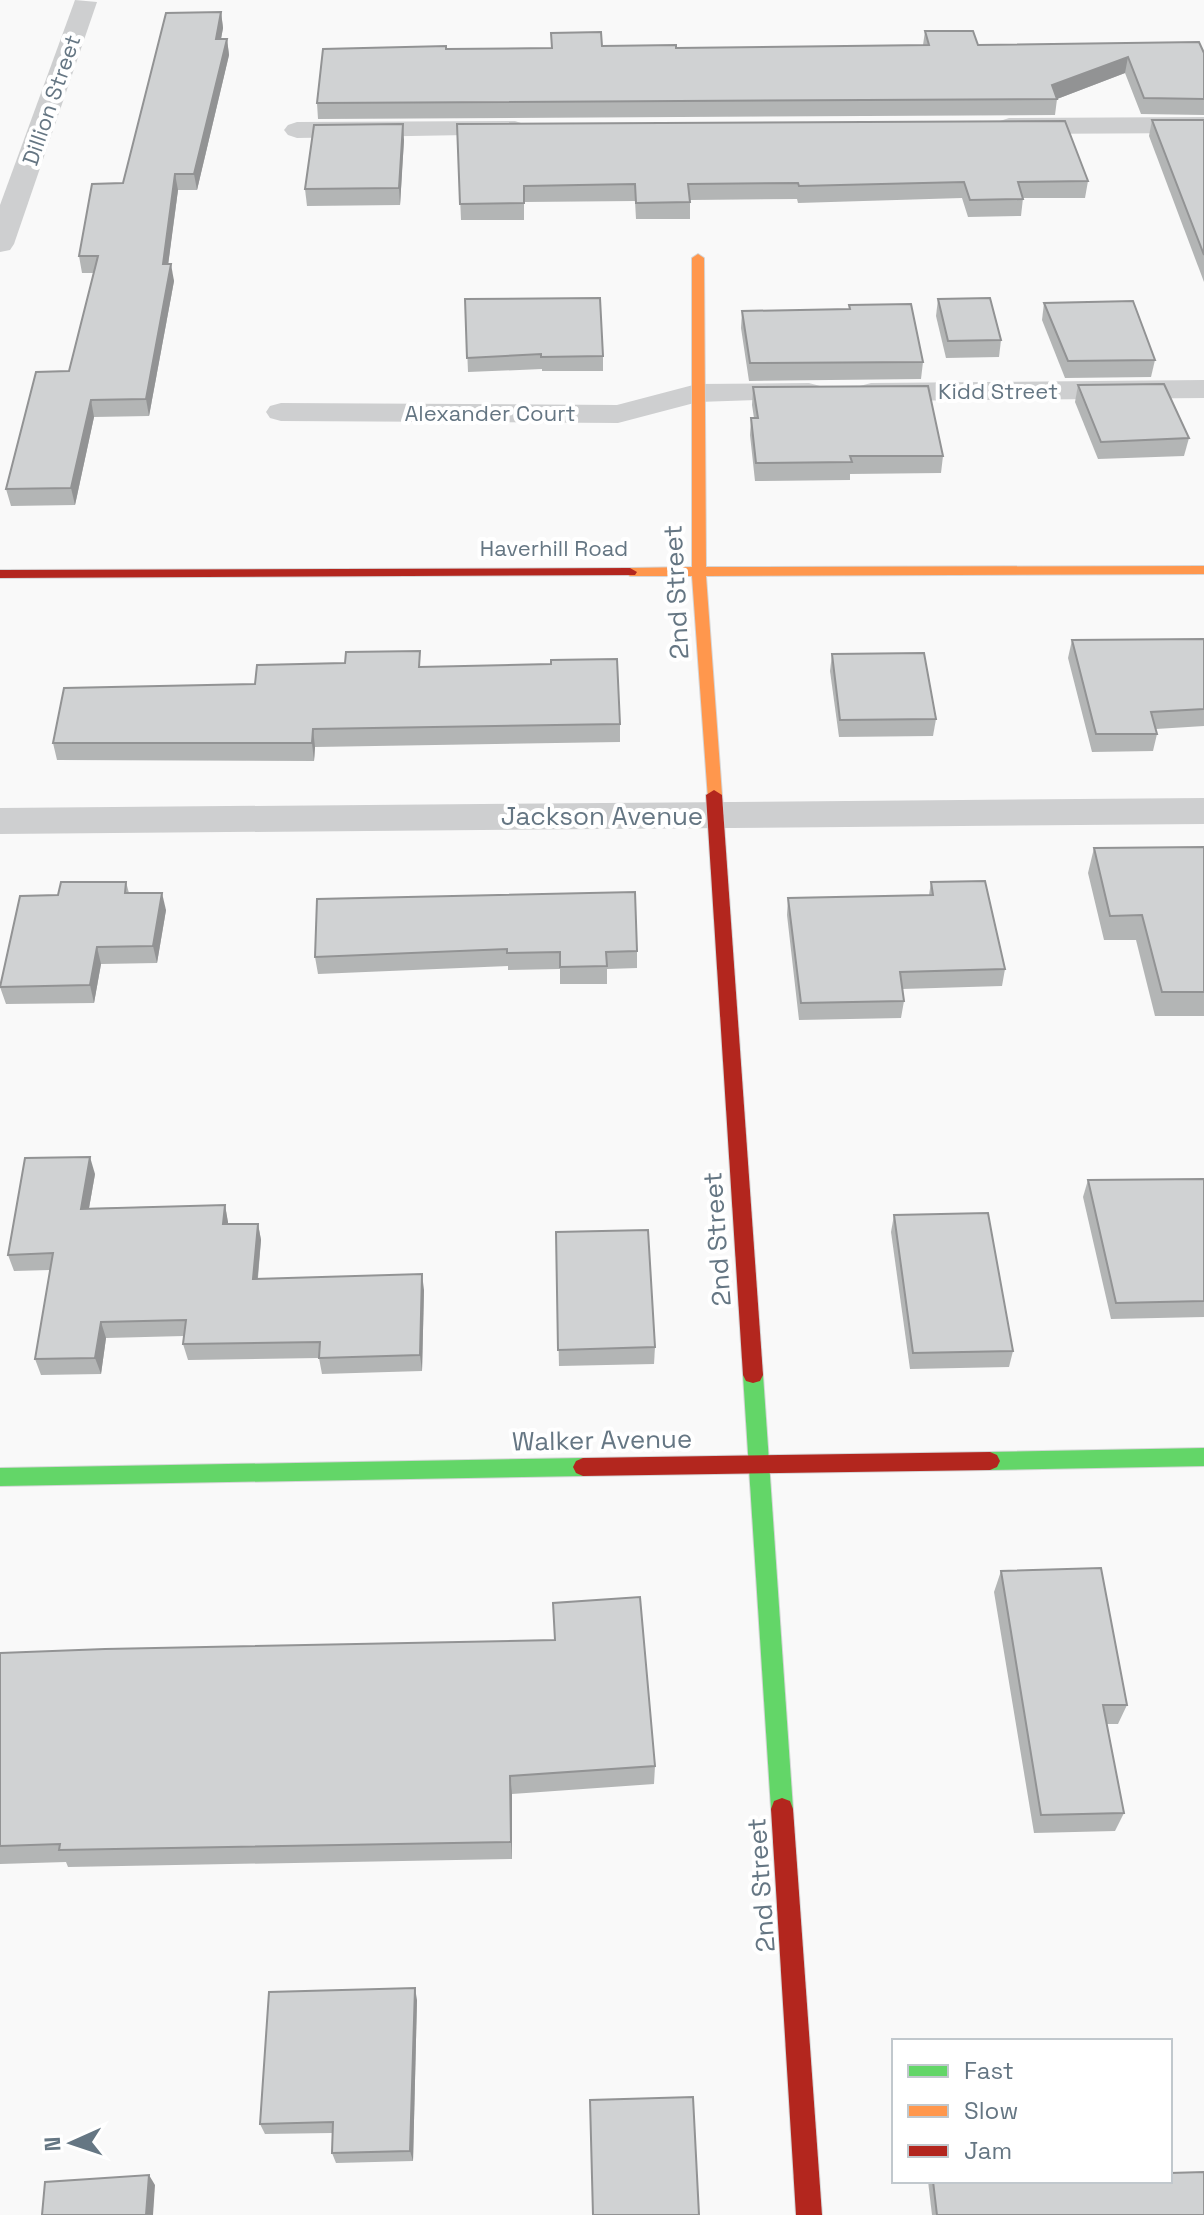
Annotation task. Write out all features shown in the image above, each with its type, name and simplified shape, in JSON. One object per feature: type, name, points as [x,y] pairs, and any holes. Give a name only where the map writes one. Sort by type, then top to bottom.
[{"type":"street","name":"Dillion Street","points":[[0,244],[85,2]]},
{"type":"street","points":[[981,126],[1204,125]]},
{"type":"street","points":[[297,130],[536,129]]},
{"type":"street","name":"2nd Street","points":[[698,258],[699,572],[809,2215]]},
{"type":"street","name":"Kidd Street","points":[[697,393],[1204,389]]},
{"type":"street","name":"Alexander Court","points":[[281,412],[618,414],[697,393]]},
{"type":"street","name":"Haverhill Road","points":[[0,574],[1204,570]]},
{"type":"street","name":"Jackson Avenue","points":[[0,821],[1204,811]]},
{"type":"street","name":"Walker Avenue","points":[[0,1477],[1204,1457]]},
{"type":"building","points":[[221,12],[216,39],[227,39],[194,174],[175,174],[163,264],[171,264],[146,399],[91,400],[71,488],[6,489],[36,372],[69,371],[98,256],[79,256],[92,184],[123,183],[166,13]]},
{"type":"building","points":[[925,31],[973,31],[978,45],[1199,42],[1204,53],[1204,99],[1144,98],[1128,57],[1052,85],[1057,99],[317,103],[323,49],[446,46],[446,49],[552,48],[551,33],[601,32],[602,46],[929,45]]},
{"type":"building","points":[[1152,120],[1204,120],[1204,255]]},
{"type":"building","points":[[1065,121],[1088,181],[1018,182],[1023,199],[970,200],[964,182],[799,186],[798,183],[688,184],[690,202],[636,203],[635,184],[524,186],[524,203],[460,204],[457,124]]},
{"type":"building","points":[[403,124],[399,188],[305,189],[314,125]]},
{"type":"building","points":[[600,298],[603,356],[541,357],[541,354],[467,358],[465,299]]},
{"type":"building","points":[[990,298],[1001,340],[948,341],[938,299]]},
{"type":"building","points":[[1133,301],[1155,360],[1068,361],[1044,303]]},
{"type":"building","points":[[911,304],[923,362],[750,363],[742,311],[850,309],[849,305]]},
{"type":"building","points":[[1164,384],[1189,438],[1101,442],[1078,385]]},
{"type":"building","points":[[928,386],[943,456],[850,456],[852,462],[756,463],[751,418],[758,418],[753,387]]},
{"type":"building","points":[[1204,639],[1204,709],[1151,712],[1157,734],[1096,734],[1072,640]]},
{"type":"building","points":[[420,651],[419,667],[617,659],[620,724],[313,729],[312,743],[53,743],[64,688],[255,684],[257,665],[345,663],[346,652]]},
{"type":"building","points":[[924,653],[936,719],[840,720],[832,654]]},
{"type":"building","points":[[1204,847],[1204,992],[1162,992],[1142,915],[1110,916],[1094,848]]},
{"type":"building","points":[[985,881],[1005,969],[900,972],[904,1001],[801,1003],[788,898],[933,895],[931,882]]},
{"type":"building","points":[[61,882],[126,882],[125,893],[162,893],[153,946],[97,947],[90,985],[0,987],[20,896],[58,895]]},
{"type":"building","points":[[635,892],[637,951],[606,952],[607,966],[560,967],[560,952],[507,953],[507,949],[315,957],[317,899]]},
{"type":"building","points":[[90,1157],[81,1209],[225,1205],[223,1224],[258,1224],[253,1279],[422,1274],[420,1355],[319,1358],[320,1342],[183,1344],[186,1320],[101,1322],[95,1358],[35,1359],[53,1253],[8,1255],[25,1158]]},
{"type":"building","points":[[1204,1179],[1204,1301],[1116,1303],[1088,1180]]},
{"type":"building","points":[[988,1213],[1013,1351],[913,1353],[894,1215]]},
{"type":"building","points":[[648,1230],[655,1347],[558,1350],[556,1232]]},
{"type":"building","points":[[1101,1568],[1127,1705],[1103,1705],[1124,1813],[1041,1815],[1001,1571]]},
{"type":"building","points":[[640,1597],[655,1766],[510,1776],[511,1842],[59,1850],[60,1844],[0,1846],[0,1653],[555,1640],[553,1603]]},
{"type":"building","points":[[415,1988],[410,2151],[332,2153],[333,2122],[260,2124],[269,1992]]},
{"type":"building","points":[[693,2097],[699,2215],[593,2215],[590,2100]]},
{"type":"building","points":[[1204,2172],[1204,2215],[937,2215],[933,2183],[1172,2183],[1172,2173]]},
{"type":"building","points":[[149,2175],[146,2215],[42,2215],[45,2182]]},
{"type":"traffic: fast","points":[[753,1375],[782,1809]]},
{"type":"traffic: fast","points":[[990,1461],[1204,1457]]},
{"type":"traffic: fast","points":[[0,1477],[583,1467]]},
{"type":"traffic: slow","points":[[698,258],[699,572],[714,795]]},
{"type":"traffic: slow","points":[[630,572],[1204,570]]},
{"type":"traffic: jam","points":[[0,574],[630,572]]},
{"type":"traffic: jam","points":[[714,795],[753,1375]]},
{"type":"traffic: jam","points":[[583,1467],[990,1461]]},
{"type":"traffic: jam","points":[[782,1809],[809,2215]]}]
